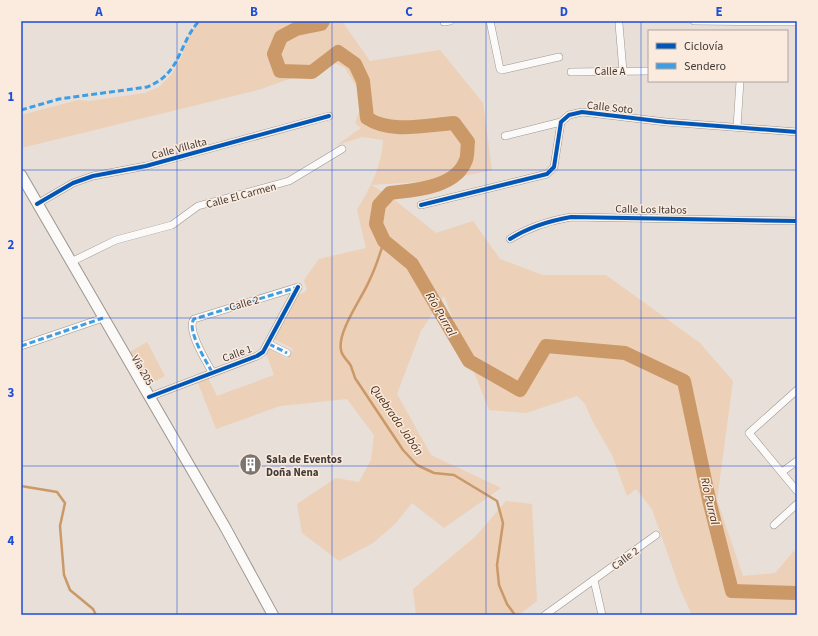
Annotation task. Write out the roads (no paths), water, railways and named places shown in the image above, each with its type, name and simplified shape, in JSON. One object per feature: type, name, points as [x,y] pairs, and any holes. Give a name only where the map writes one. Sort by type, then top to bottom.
[{"type":"main road","name":"Vía 205","points":[[21,175],[225,527],[273,615]]},
{"type":"street","points":[[490,21],[500,68],[505,71],[559,57]]},
{"type":"street","points":[[694,21],[797,22]]},
{"type":"street","points":[[619,24],[622,71]]},
{"type":"street","name":"Calle A","points":[[571,72],[648,71]]},
{"type":"street","points":[[737,127],[740,82]]},
{"type":"street","name":"Calle Soto","points":[[504,136],[561,122],[569,115],[582,112],[666,122],[797,132]]},
{"type":"street","name":"Calle Villalta","points":[[37,204],[73,183],[93,176],[146,166],[329,116]]},
{"type":"street","points":[[422,205],[548,174],[554,167],[561,122]]},
{"type":"street","name":"Calle El Carmen","points":[[72,262],[116,240],[172,225],[198,206],[290,181],[342,149]]},
{"type":"street","name":"Calle Los Itabos","points":[[510,239],[524,230],[537,225],[571,217],[797,221]]},
{"type":"street","name":"Calle 2","points":[[212,372],[192,330],[192,322],[197,317],[298,287]]},
{"type":"street","name":"Calle 1","points":[[149,397],[257,356],[263,352],[269,344],[298,287]]},
{"type":"street","points":[[21,346],[103,318]]},
{"type":"street","points":[[269,344],[287,353]]},
{"type":"street","points":[[797,390],[749,433],[797,491]]},
{"type":"street","points":[[782,472],[797,461]]},
{"type":"street","points":[[774,525],[797,504]]},
{"type":"street","name":"Calle 2","points":[[545,615],[656,535]]},
{"type":"street","points":[[594,580],[602,615]]},
{"type":"waterway","name":"Río Purral","points":[[323,21],[321,24],[296,29],[281,37],[274,54],[280,71],[312,72],[338,52],[355,64],[363,81],[367,118],[376,123],[398,127],[420,127],[454,123],[468,142],[466,160],[461,169],[453,177],[444,182],[422,189],[390,193],[379,205],[376,224],[384,241],[412,264],[469,361],[520,390],[546,346],[625,353],[684,381],[710,504],[732,591],[797,593]]},
{"type":"waterway","name":"Quebrada Jabón","points":[[384,241],[367,286],[351,314],[343,333],[341,350],[351,366],[355,378],[403,450],[417,465],[434,473],[454,475],[497,501],[503,523],[497,565],[499,585],[507,604],[515,615]]},
{"type":"waterway","points":[[21,486],[57,492],[65,503],[60,526],[64,575],[70,590],[93,609],[96,615]]},
{"type":"place","name":"Sala de Eventos Doña Nena","points":[[251,465]]}]
